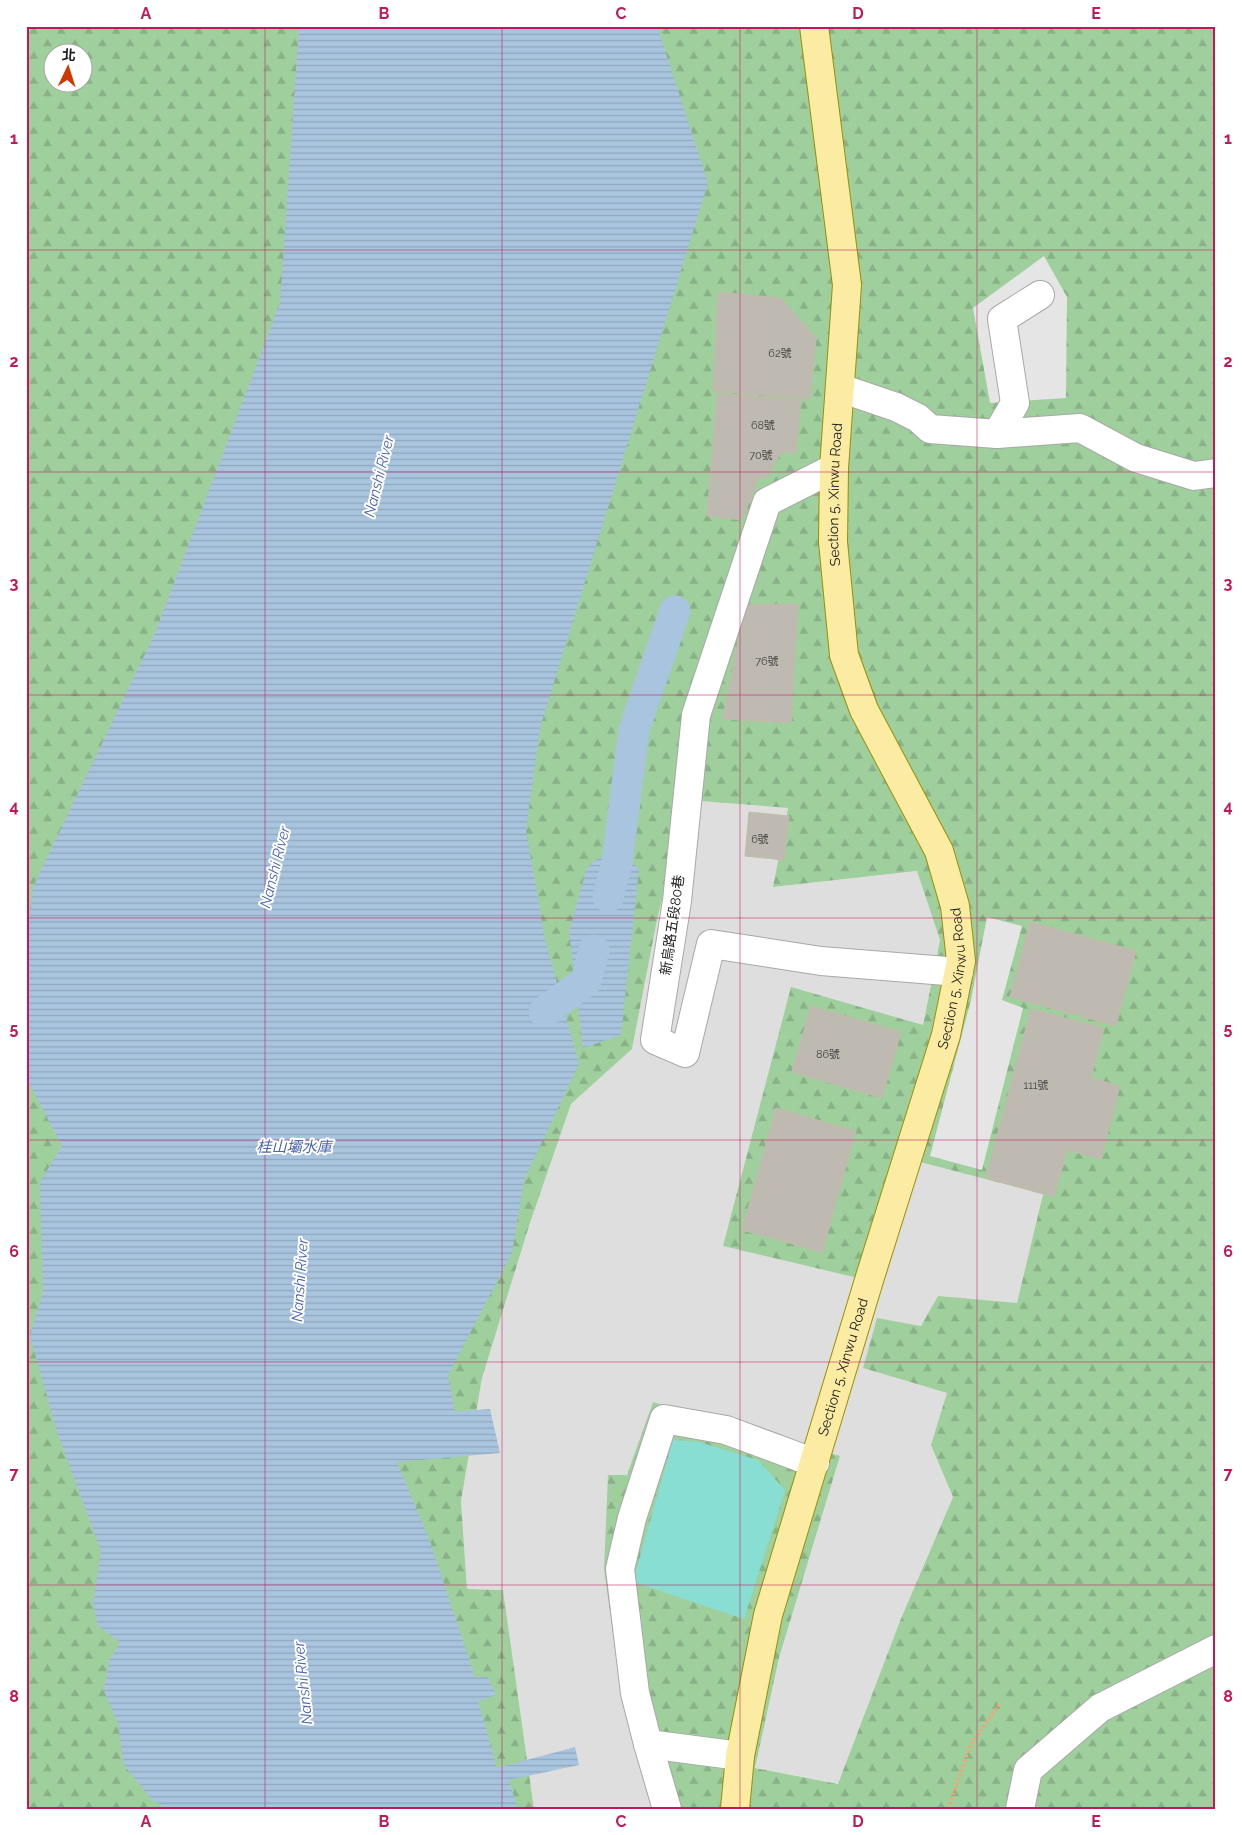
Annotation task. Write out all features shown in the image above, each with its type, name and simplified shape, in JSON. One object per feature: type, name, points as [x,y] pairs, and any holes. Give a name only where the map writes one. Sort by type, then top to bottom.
[{"type":"main road","name":"Section 5, Xinwu Road","points":[[736,1809],[740,1756],[768,1615],[870,1277],[946,1035],[961,961],[955,906],[939,851],[864,710],[844,655],[833,542],[834,468],[847,285],[814,26]]},
{"type":"street","points":[[997,434],[1015,403],[1002,319],[1040,295]]},
{"type":"street","points":[[840,388],[896,407],[918,418],[930,429],[997,434],[1080,428],[1136,458],[1194,476],[1216,473]]},
{"type":"street","name":"新烏路五段80巷","points":[[834,468],[767,502],[696,715],[677,901],[655,1040],[685,1053],[711,944],[821,961],[959,972]]},
{"type":"street","points":[[667,1809],[635,1693],[620,1568],[632,1518],[664,1419],[726,1430],[815,1463]]},
{"type":"street","points":[[1020,1809],[1028,1770],[1100,1708],[1216,1649]]},
{"type":"street","points":[[648,1744],[740,1756]]},
{"type":"path","points":[[26,374],[29,381],[26,407]]},
{"type":"path","points":[[948,1809],[970,1744],[1000,1702]]},
{"type":"shaded area","points":[[1044,256],[1067,297],[1066,398],[990,403],[973,308]]},
{"type":"shaded area","points":[[687,800],[788,808],[773,887],[918,871],[940,940],[923,1025],[724,1246],[883,1284],[920,1162],[1043,1193],[1017,1304],[938,1297],[921,1326],[877,1319],[863,1368],[947,1393],[932,1445],[953,1497],[900,1621],[839,1784],[755,1768],[779,1658],[840,1456],[621,1692],[652,1809],[534,1809],[503,1590],[467,1589],[461,1501],[482,1378],[529,1226],[571,1104],[632,1049],[657,920]]},
{"type":"shaded area","points":[[987,917],[1022,926],[1002,1000],[1023,1008],[982,1170],[930,1156],[971,1000]]},
{"type":"shaded area","points":[[673,1440],[699,1442],[758,1460],[785,1490],[744,1619],[633,1582]]},
{"type":"green space","points":[[26,26],[1216,26],[1216,1809],[652,1809],[621,1692],[604,1569],[608,1475],[627,1475],[653,1402],[840,1456],[779,1658],[755,1768],[838,1784],[900,1621],[953,1497],[931,1445],[947,1393],[863,1368],[877,1318],[921,1326],[938,1296],[1017,1303],[1043,1194],[920,1162],[883,1284],[723,1246],[791,987],[923,1025],[940,940],[917,871],[773,887],[788,808],[687,800],[657,920],[632,1049],[571,1104],[529,1226],[482,1378],[461,1501],[467,1589],[503,1590],[534,1809],[26,1809]]},
{"type":"water","points":[[299,26],[657,26],[708,183],[540,728],[526,830],[545,939],[579,1064],[524,1180],[512,1253],[448,1375],[455,1412],[490,1409],[500,1453],[397,1462],[431,1544],[475,1677],[488,1677],[496,1695],[478,1701],[497,1768],[575,1747],[579,1765],[509,1780],[518,1809],[167,1809],[152,1800],[124,1765],[118,1723],[104,1691],[109,1661],[120,1642],[98,1626],[93,1604],[101,1551],[58,1435],[30,1336],[43,1292],[40,1182],[62,1146],[26,1077],[26,954],[33,887],[155,633],[280,303]]},
{"type":"water","points":[[625,856],[639,869],[621,1035],[583,1048],[569,932],[586,870],[596,859]]},
{"type":"building","points":[[718,292],[781,298],[816,338],[810,399],[713,391]]},
{"type":"building","points":[[717,393],[801,400],[796,453],[781,452],[767,478],[759,477],[742,520],[707,516]]},
{"type":"building","points":[[798,604],[791,723],[723,719],[745,605]]},
{"type":"building","points":[[749,812],[789,816],[784,860],[745,856]]},
{"type":"building","points":[[1030,922],[1136,951],[1116,1026],[1010,997]]},
{"type":"building","points":[[811,1006],[901,1032],[882,1098],[792,1072]]},
{"type":"building","points":[[1031,1009],[1104,1028],[1091,1078],[1120,1086],[1101,1159],[1067,1150],[1054,1197],[986,1178]]},
{"type":"building","points":[[776,1108],[856,1131],[822,1252],[742,1230]]},
{"type":"waterway","points":[[608,897],[617,863],[634,730],[675,611]]},
{"type":"waterway","points":[[544,1012],[586,981],[594,950]]},
{"type":"water label","name":"Nanshi River","points":[[379,476]]},
{"type":"water label","name":"Nanshi River","points":[[275,867]]},
{"type":"water label","name":"桂山壩水庫","points":[[294,1147]]},
{"type":"water label","name":"Nanshi River","points":[[300,1280]]},
{"type":"water label","name":"Nanshi River","points":[[303,1683]]}]
